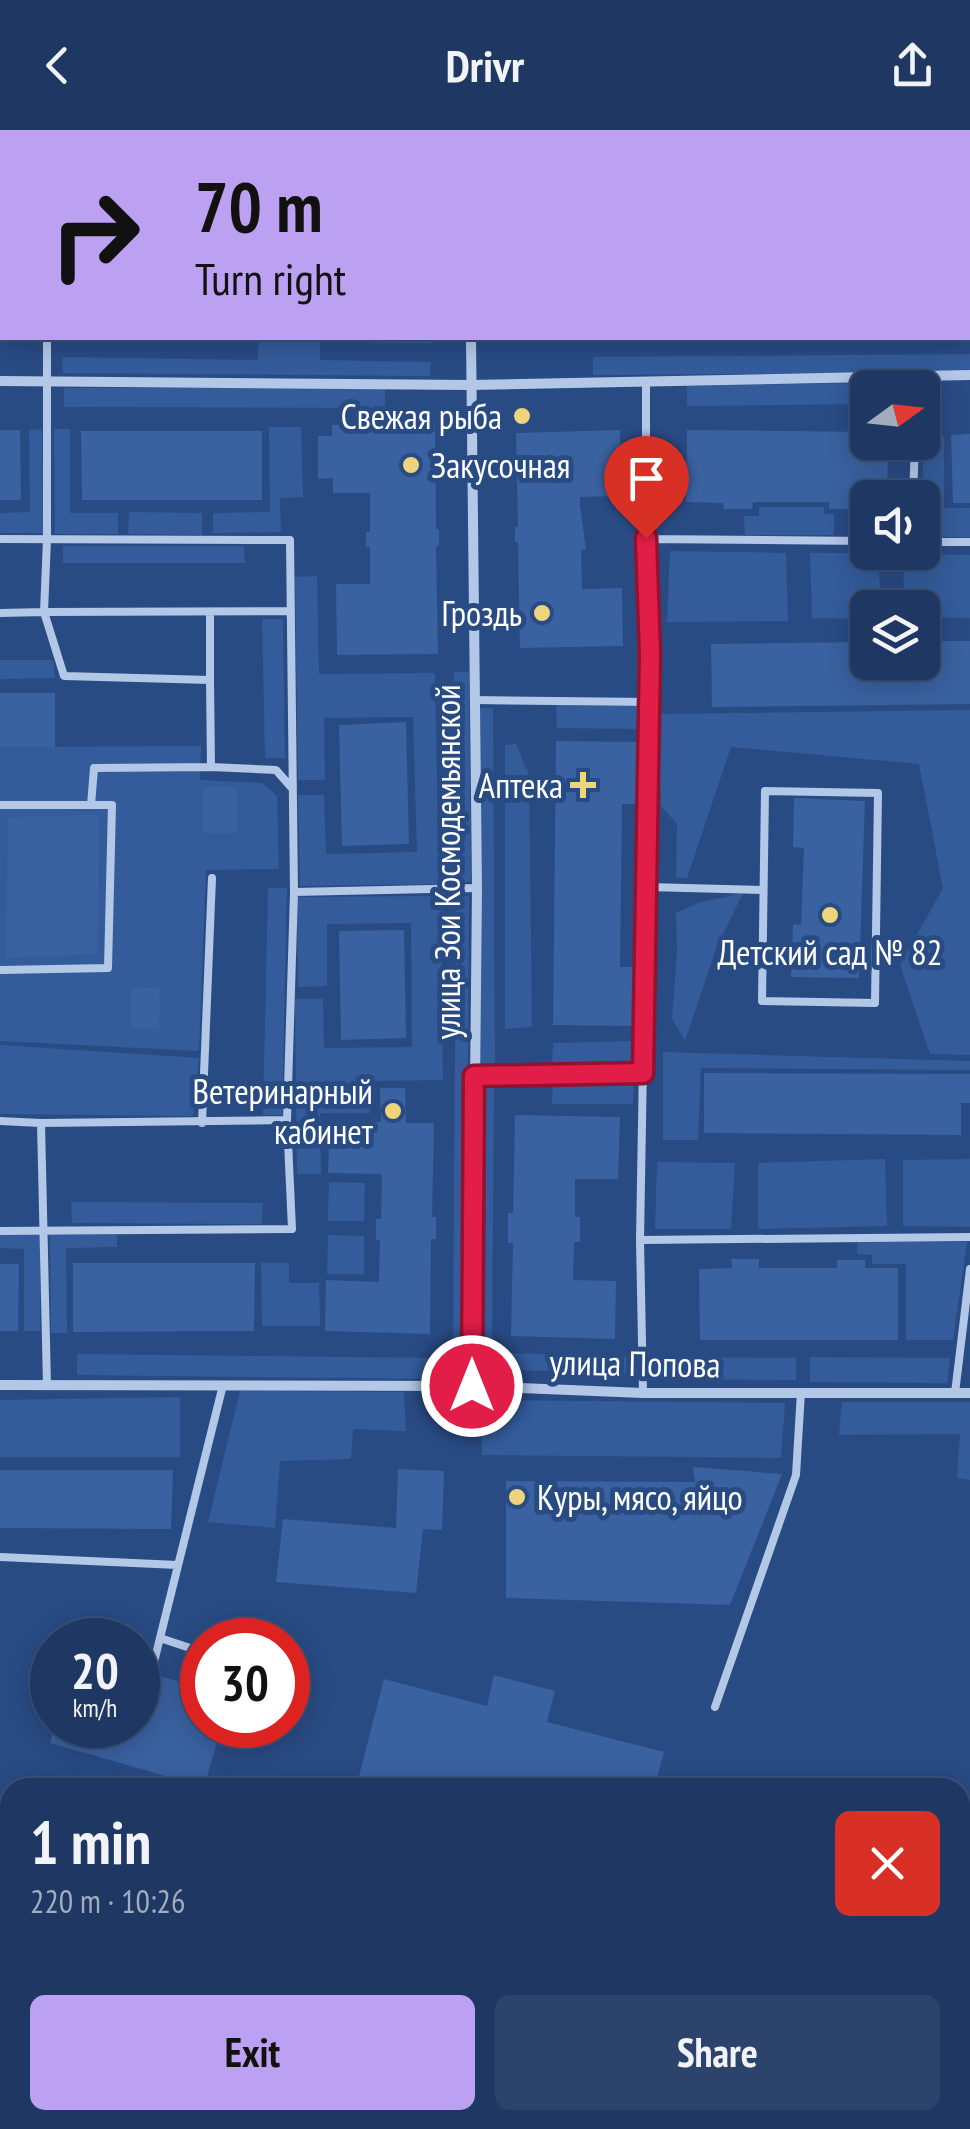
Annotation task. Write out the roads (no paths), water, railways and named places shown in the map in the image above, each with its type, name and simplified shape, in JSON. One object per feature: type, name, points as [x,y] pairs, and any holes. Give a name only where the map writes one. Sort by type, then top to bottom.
[{"type":"street","name":"улица Зои Космодемьянской","points":[[472,340],[477,888],[472,1386]]},
{"type":"street","points":[[940,379],[970,376]]},
{"type":"street","points":[[0,381],[471,385],[850,382]]},
{"type":"street","name":"улица Попова","points":[[0,1386],[472,1386],[643,1393],[970,1393]]},
{"type":"lane","points":[[47,340],[44,612],[64,676],[210,680]]},
{"type":"lane","points":[[643,1393],[640,1240],[650,702],[646,382]]},
{"type":"lane","points":[[646,538],[850,541]]},
{"type":"lane","points":[[0,539],[290,540],[294,892],[288,1120],[292,1229],[0,1231]]},
{"type":"lane","points":[[940,542],[970,542]]},
{"type":"lane","points":[[0,613],[291,611]]},
{"type":"lane","points":[[210,614],[211,767]]},
{"type":"lane","points":[[474,700],[650,702]]},
{"type":"lane","points":[[92,805],[94,768],[276,770],[291,787]]},
{"type":"lane","points":[[765,791],[878,792],[874,1003],[762,1001],[763,890],[765,791]]},
{"type":"lane","points":[[0,805],[112,805],[108,968],[0,970]]},
{"type":"lane","points":[[202,1123],[212,878]]},
{"type":"lane","points":[[294,892],[477,888]]},
{"type":"lane","points":[[646,888],[763,890]]},
{"type":"lane","points":[[474,1076],[643,1073]]},
{"type":"lane","points":[[0,1121],[41,1124],[288,1120]]},
{"type":"lane","points":[[41,1124],[47,1385]]},
{"type":"lane","points":[[640,1240],[970,1237]]},
{"type":"lane","points":[[955,1393],[970,1268]]},
{"type":"lane","points":[[180,1645],[160,1638],[222,1385]]},
{"type":"lane","points":[[715,1707],[796,1476],[801,1392]]},
{"type":"lane","points":[[0,1557],[178,1565]]},
{"type":"place","name":"Свежая рыба","points":[[522,416]]},
{"type":"place","name":"Закусочная","points":[[411,465]]},
{"type":"place","name":"Гроздь","points":[[542,613]]},
{"type":"place","name":"Аптека","points":[[583,785]]},
{"type":"place","name":"Детский сад № 82","points":[[830,915]]},
{"type":"place","name":"Ветеринарный кабинет","points":[[393,1111]]},
{"type":"place","name":"Куры, мясо, яйцо","points":[[517,1497]]}]
